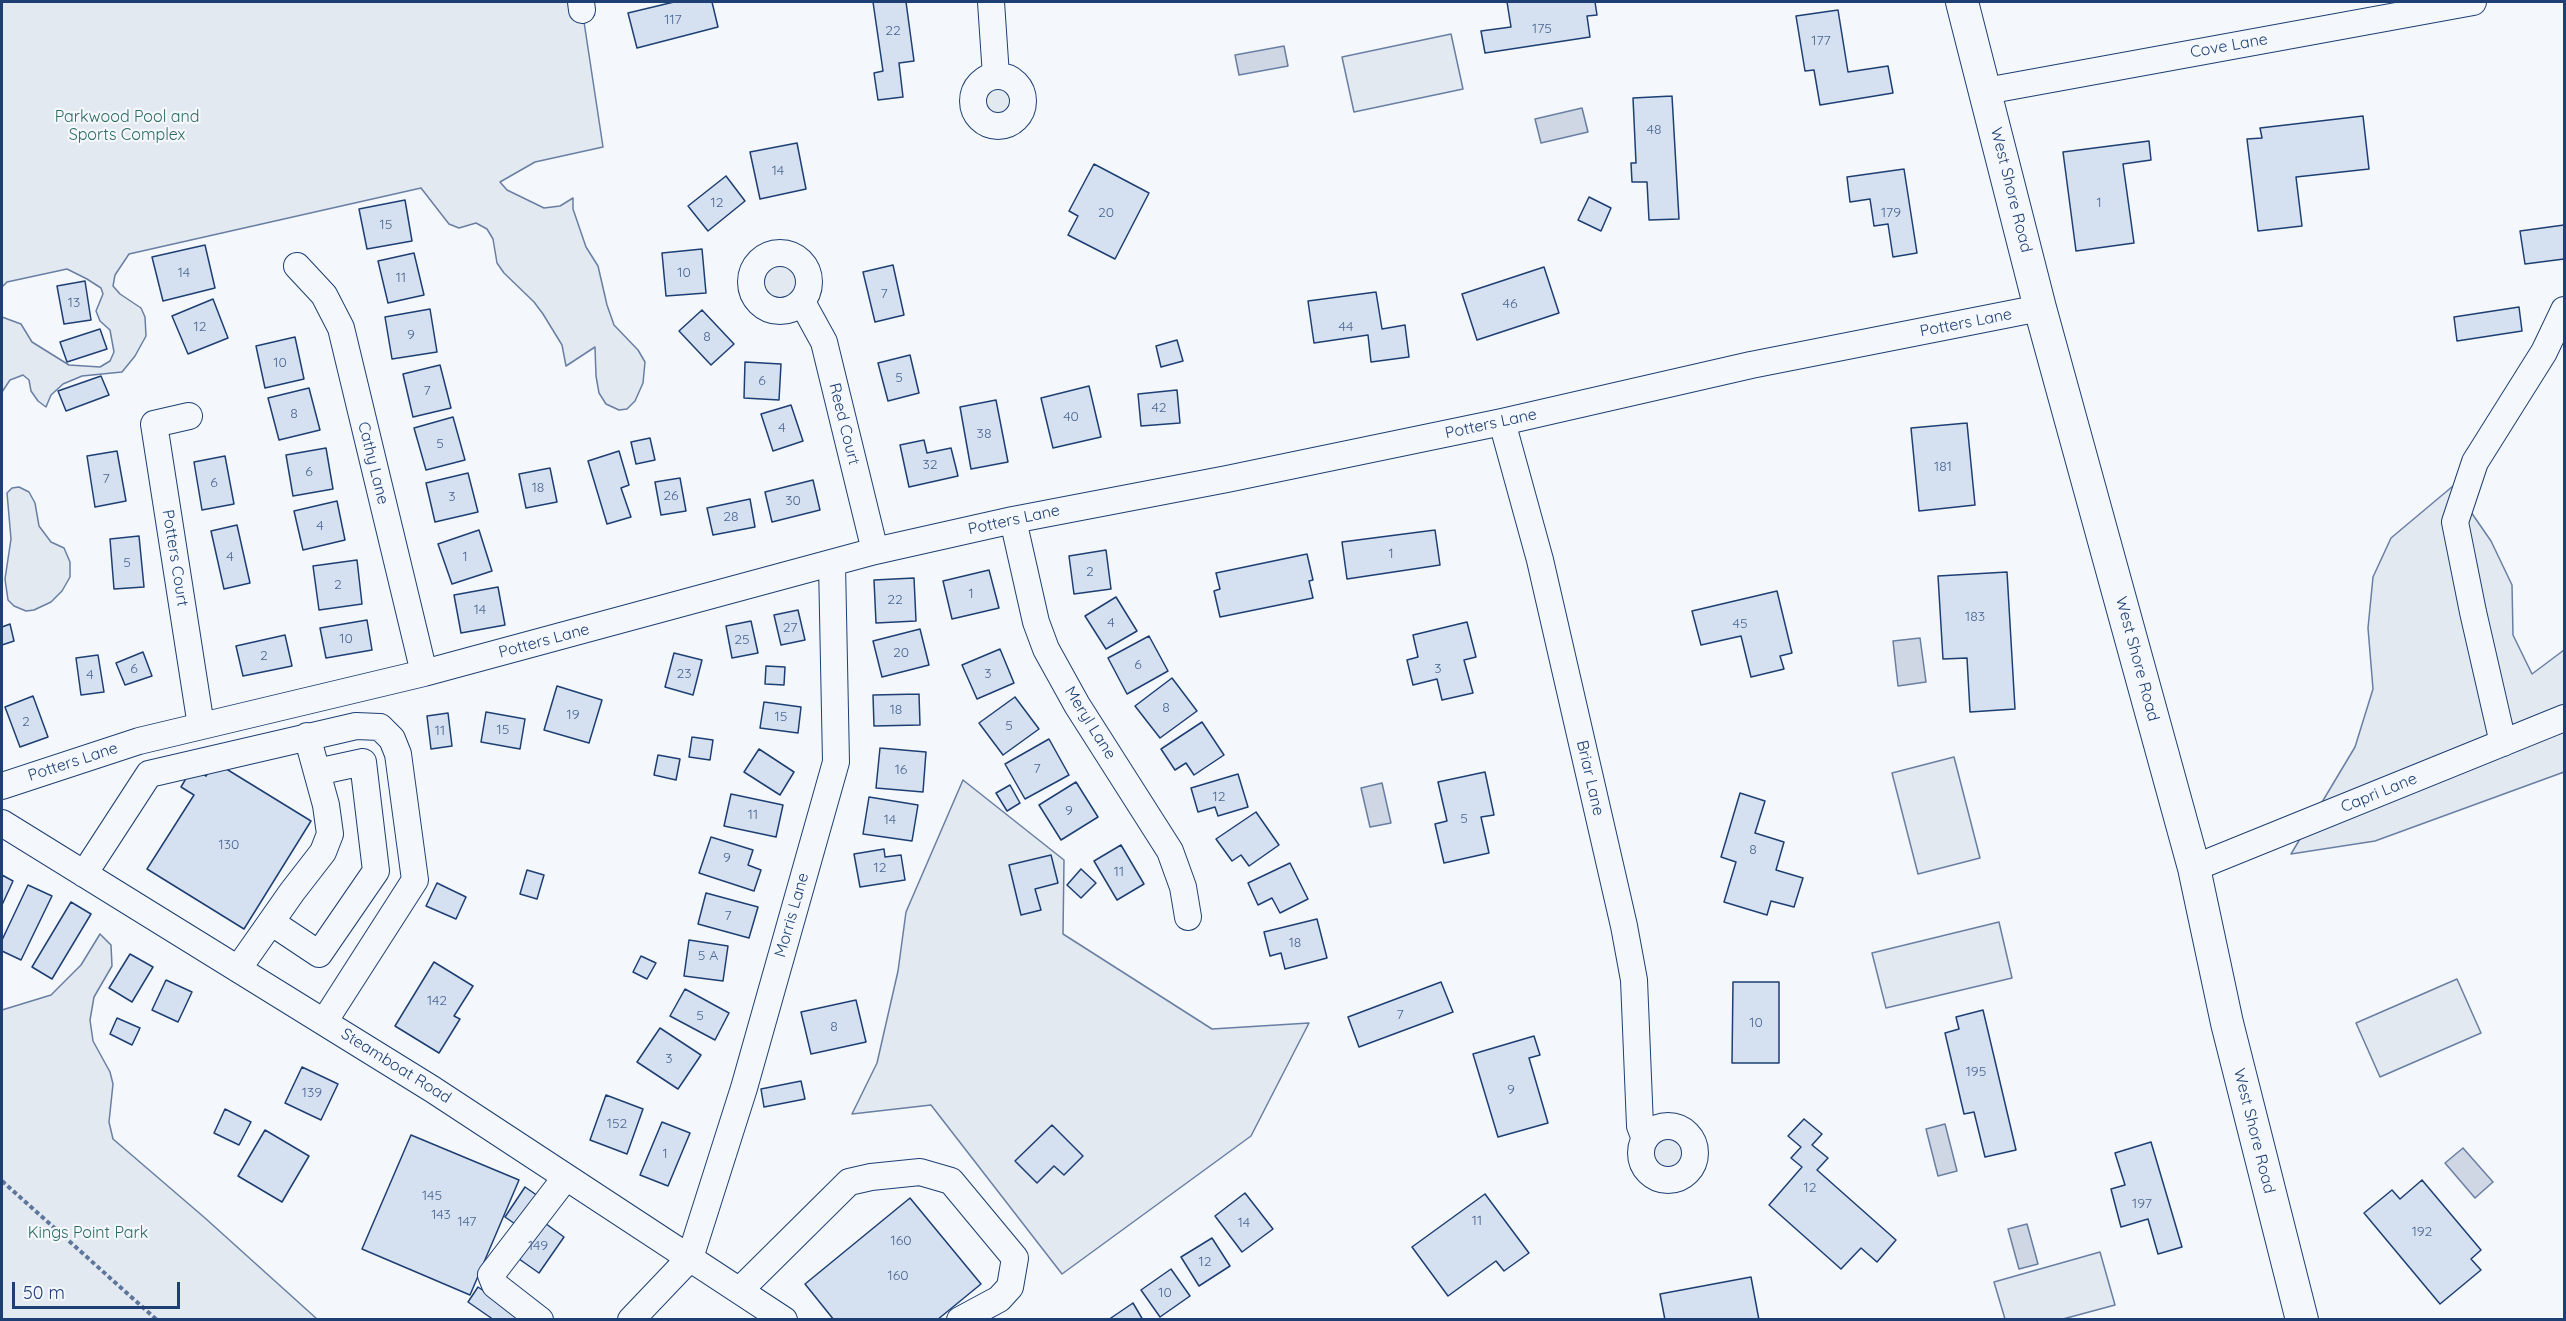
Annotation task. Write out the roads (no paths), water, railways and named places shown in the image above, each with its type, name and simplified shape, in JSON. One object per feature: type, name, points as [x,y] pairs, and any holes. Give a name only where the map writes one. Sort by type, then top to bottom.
[{"type":"main road","name":"West Shore Road","points":[[1962,2],[2040,308],[2194,868],[2227,1023],[2302,1320]]},
{"type":"street","points":[[991,2],[996,76]]},
{"type":"street","name":"Cove Lane","points":[[1986,91],[2473,2]]},
{"type":"street","name":"Cathy Lane","points":[[297,266],[324,295],[341,328],[424,674]]},
{"type":"street","name":"Reed Court","points":[[802,302],[825,342],[875,551]]},
{"type":"street","name":"Potters Lane","points":[[2,786],[139,741],[424,674],[875,551],[1013,520],[1227,479],[1502,422],[1751,364],[2040,308]]},
{"type":"street","points":[[2503,743],[2455,522],[2475,462],[2544,352],[2565,310]]},
{"type":"street","name":"Potters Court","points":[[189,416],[154,424],[201,726]]},
{"type":"street","name":"Briar Lane","points":[[1502,422],[1540,560],[1624,926],[1634,980],[1640,1126],[1645,1139]]},
{"type":"street","name":"Meryl Lane","points":[[1013,520],[1036,622],[1046,649],[1077,705],[1170,851],[1183,887],[1188,917]]},
{"type":"street","name":"Morris Lane","points":[[690,1258],[744,1088],[836,762],[832,564]]},
{"type":"street","name":"Capri Lane","points":[[2194,868],[2565,718]]},
{"type":"street","points":[[84,874],[149,774],[356,726],[380,727],[392,739],[398,754],[415,880],[324,1022]]},
{"type":"street","points":[[238,969],[323,852],[330,834],[326,805],[307,736]]},
{"type":"street","points":[[272,922],[319,954],[376,871],[363,762],[316,772]]},
{"type":"street","name":"Steamboat Road","points":[[2,823],[432,1089],[784,1320]]},
{"type":"street","points":[[740,1290],[849,1182],[871,1177],[920,1172],[951,1181],[1015,1258],[1010,1287],[999,1299],[960,1320]]},
{"type":"street","points":[[540,1320],[495,1285],[491,1275],[566,1177]]},
{"type":"street","points":[[631,1320],[690,1258]]},
{"type":"park label","name":"Parkwood Pool and Sports Complex","points":[[127,126]]},
{"type":"park label","name":"Kings Point Park","points":[[88,1233]]}]
